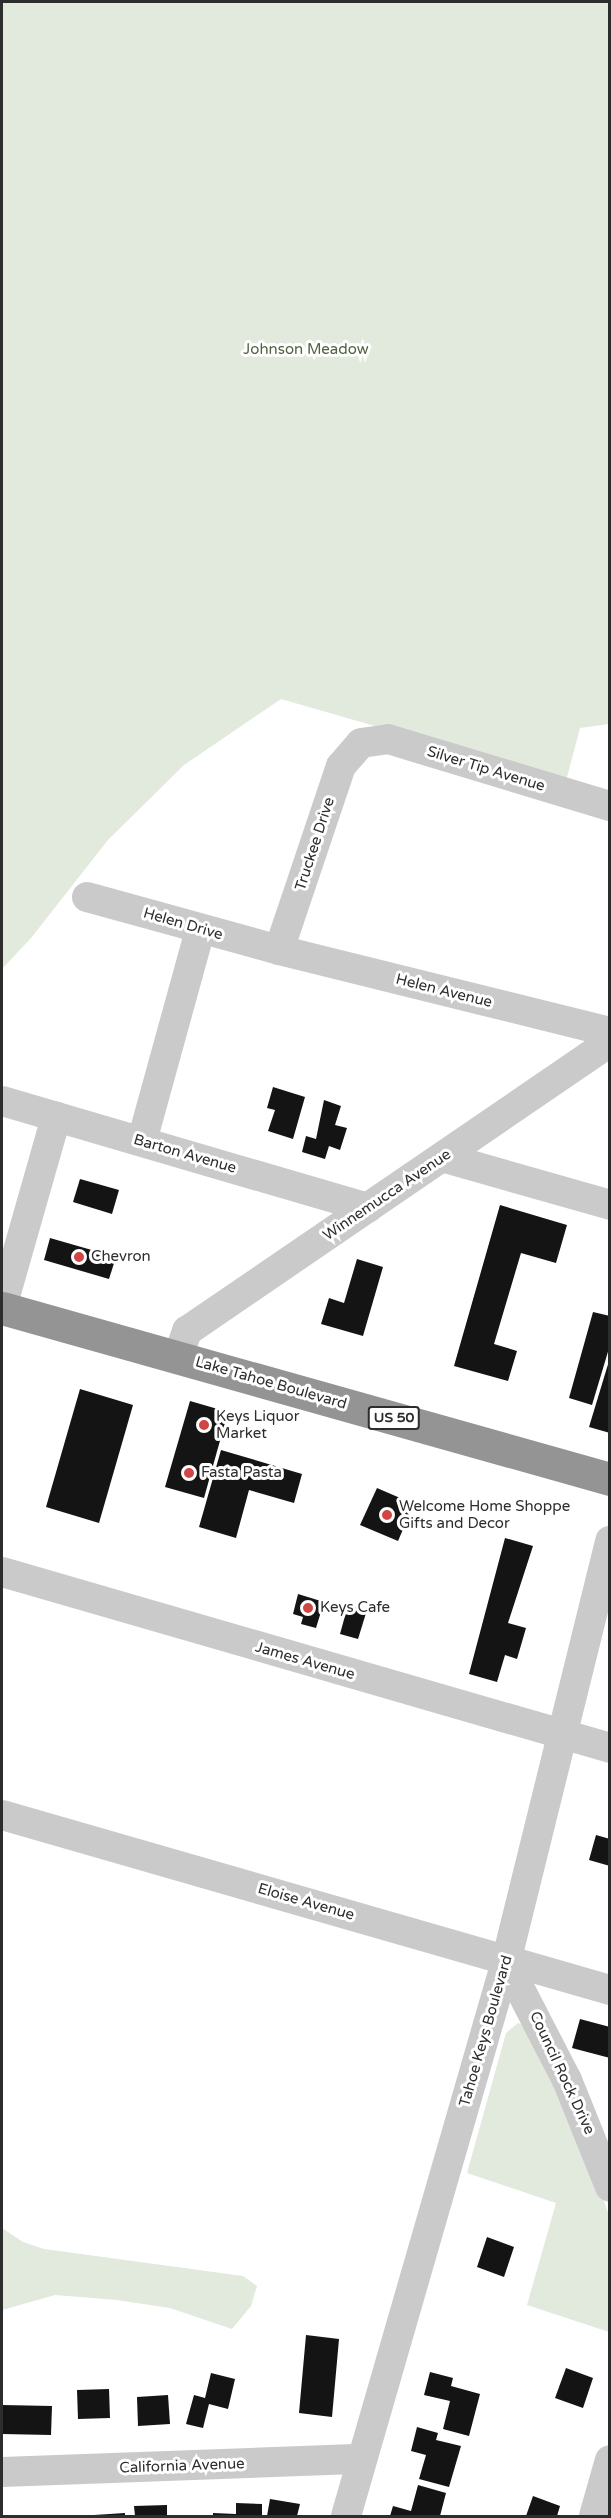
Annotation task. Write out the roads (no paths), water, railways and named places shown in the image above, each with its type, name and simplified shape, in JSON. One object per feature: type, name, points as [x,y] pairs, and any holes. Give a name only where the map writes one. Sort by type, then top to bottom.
[{"type":"highway","name":"Lake Tahoe Boulevard","points":[[2,1308],[609,1479]]},
{"type":"street","name":"Silver Tip Avenue","points":[[361,743],[387,739],[609,807]]},
{"type":"street","name":"Truckee Drive","points":[[279,950],[341,766],[361,743]]},
{"type":"street","name":"Helen Drive","points":[[87,897],[279,950]]},
{"type":"street","points":[[142,1142],[200,930]]},
{"type":"street","name":"Helen Avenue","points":[[279,950],[609,1032]]},
{"type":"street","name":"Winnemucca Avenue","points":[[178,1357],[187,1331],[609,1042]]},
{"type":"street","name":"Barton Avenue","points":[[2,1101],[368,1208]]},
{"type":"street","points":[[2,1308],[56,1118]]},
{"type":"street","points":[[442,1157],[609,1205]]},
{"type":"street","name":"Tahoe Keys Boulevard","points":[[346,2517],[506,1962],[609,1541]]},
{"type":"street","name":"James Avenue","points":[[2,1572],[609,1748]]},
{"type":"street","name":"Eloise Avenue","points":[[2,1815],[609,1990]]},
{"type":"street","name":"Council Rock Drive","points":[[506,1962],[567,2080],[609,2187]]},
{"type":"street","name":"California Avenue","points":[[2,2472],[362,2459]]},
{"type":"street","points":[[594,2517],[609,2460]]},
{"type":"place","name":"Chevron","points":[[79,1257]]},
{"type":"place","name":"Keys Liquor Market","points":[[204,1425]]},
{"type":"place","name":"Fasta Pasta","points":[[189,1473]]},
{"type":"place","name":"Welcome Home Shoppe Gifts and Decor","points":[[387,1515]]},
{"type":"place","name":"Keys Cafe","points":[[308,1608]]},
{"type":"park label","name":"Johnson Meadow","points":[[306,350]]}]
